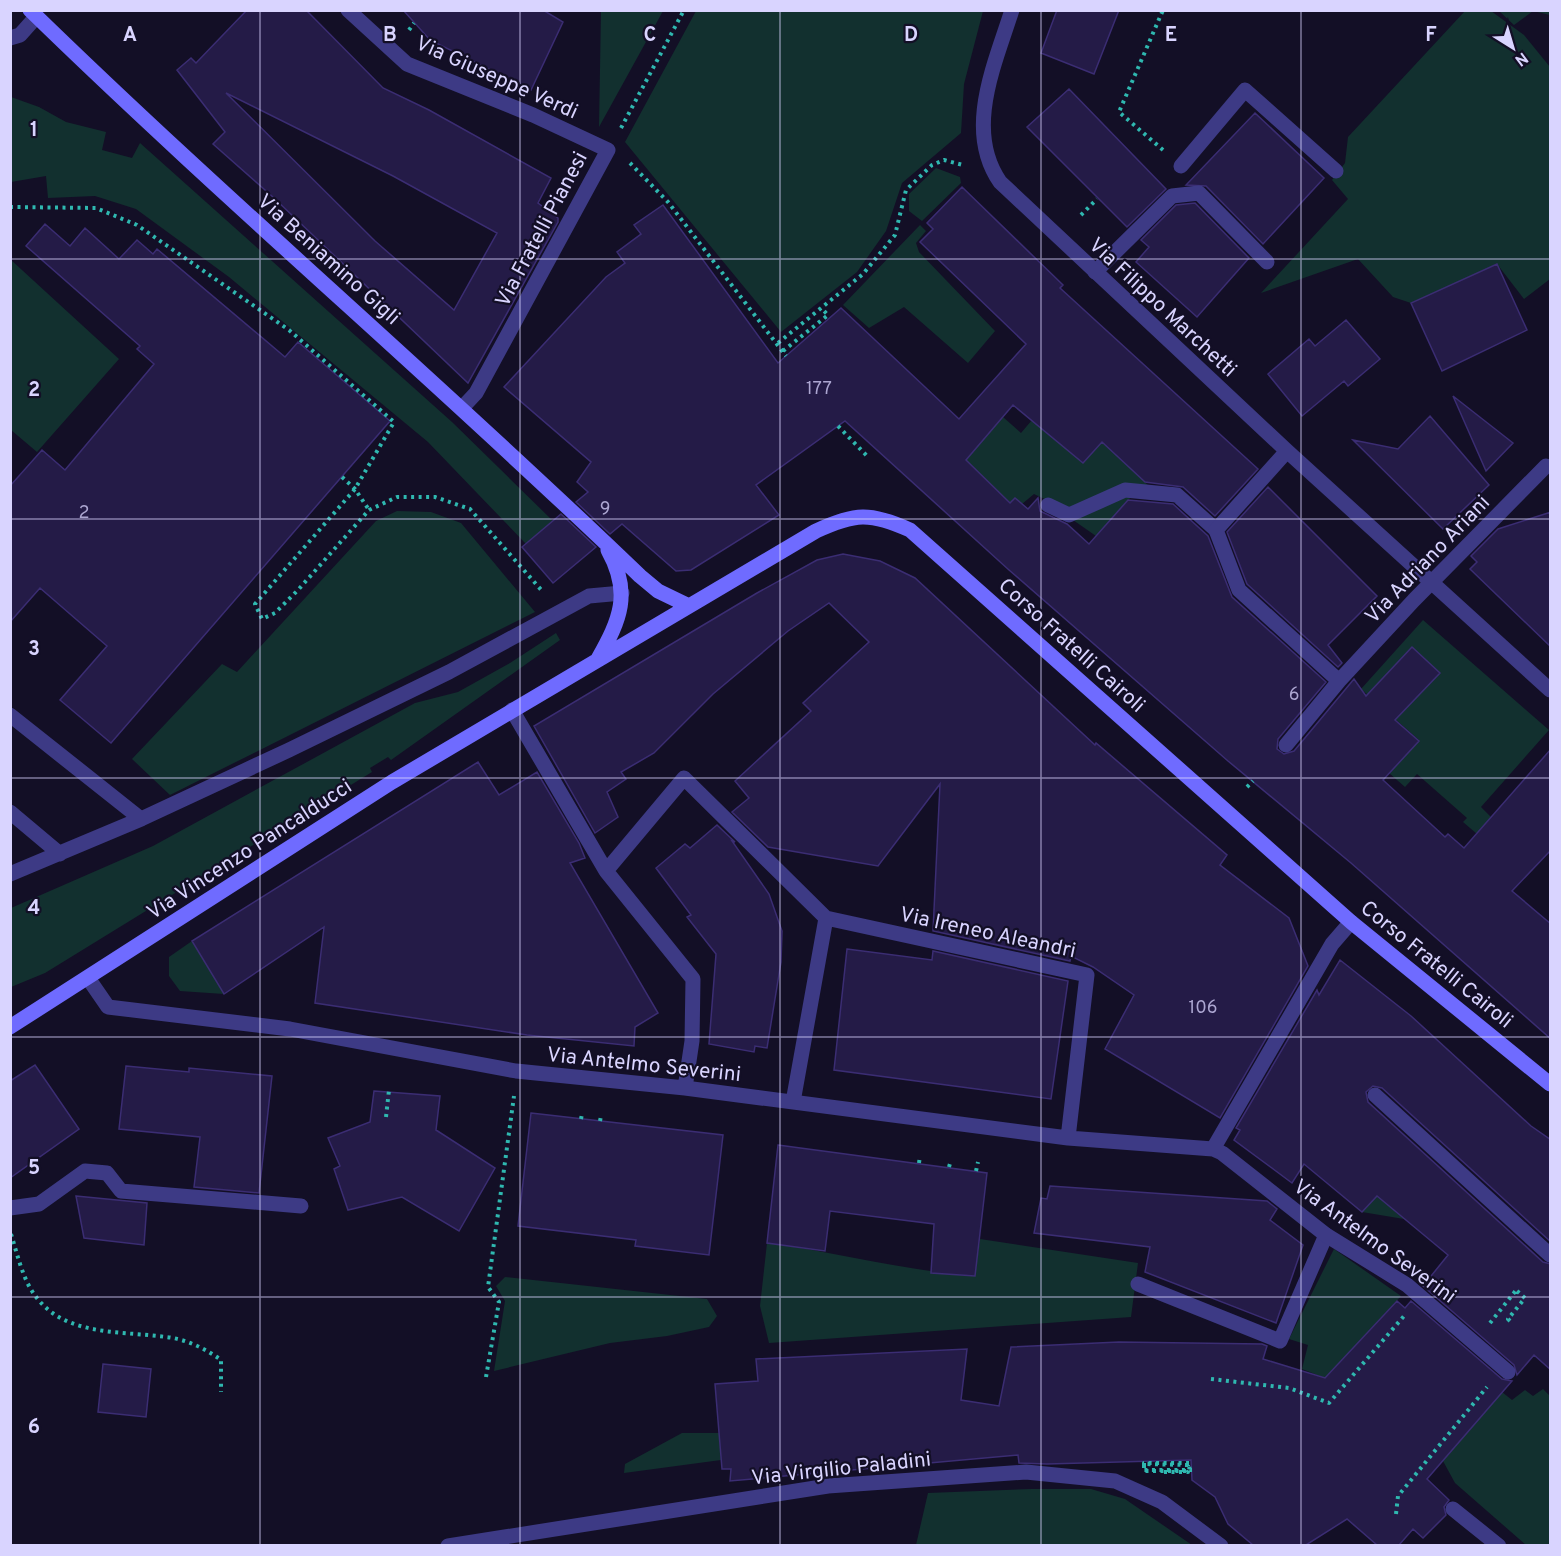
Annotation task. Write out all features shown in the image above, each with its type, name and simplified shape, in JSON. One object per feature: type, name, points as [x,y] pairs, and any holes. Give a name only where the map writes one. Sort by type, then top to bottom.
[{"type":"main road","name":"Via Beniamino Gigli","points":[[33,14],[658,591],[689,606]]},
{"type":"main road","name":"Corso Fratelli Cairoli","points":[[512,710],[816,531],[847,517],[873,517],[910,530],[1351,922],[1551,1084]]},
{"type":"main road","name":"Via Beniamino Gigli","points":[[597,660],[617,621],[622,593],[617,570],[600,537]]},
{"type":"main road","name":"Via Vincenzo Pancalducci","points":[[10,1027],[392,782],[512,710]]},
{"type":"street","name":"Via Giuseppe Verdi","points":[[348,10],[407,64],[533,115],[608,150]]},
{"type":"street","name":"Via Filippo Marchetti","points":[[1012,10],[987,87],[983,124],[987,159],[1000,182],[1287,451],[1551,690]]},
{"type":"street","points":[[10,38],[20,35],[33,14]]},
{"type":"street","points":[[1181,166],[1245,90],[1336,171]]},
{"type":"street","name":"Via Fratelli Pianesi","points":[[462,408],[476,393],[608,150]]},
{"type":"street","points":[[1095,272],[1172,196],[1199,193],[1267,262]]},
{"type":"street","points":[[1216,530],[1287,451]]},
{"type":"street","name":"Via Adriano Ariani","points":[[1286,745],[1339,681],[1432,581],[1548,464]]},
{"type":"street","points":[[1048,504],[1069,515],[1125,490],[1177,495],[1216,530],[1239,590],[1339,681]]},
{"type":"street","points":[[10,874],[141,819],[449,672],[588,597],[622,593]]},
{"type":"street","points":[[512,710],[606,871],[693,979],[692,1041],[685,1088]]},
{"type":"street","points":[[10,715],[141,819]]},
{"type":"street","points":[[606,871],[684,778],[826,918],[793,1102]]},
{"type":"street","points":[[10,812],[60,854]]},
{"type":"street","name":"Via Ireneo Aleandri","points":[[826,918],[1087,975],[1068,1138]]},
{"type":"street","points":[[1213,1149],[1332,944],[1351,922]]},
{"type":"street","name":"Via Antelmo Severini","points":[[88,978],[108,1007],[290,1029],[516,1071],[685,1088],[1068,1138],[1213,1149],[1222,1153],[1326,1235],[1407,1285],[1508,1372]]},
{"type":"street","points":[[1375,1095],[1551,1255]]},
{"type":"street","points":[[10,1208],[39,1204],[86,1171],[107,1173],[121,1191],[301,1206]]},
{"type":"street","points":[[1138,1284],[1280,1341],[1326,1235]]},
{"type":"street","name":"Via Virgilio Paladini","points":[[448,1545],[828,1486],[1026,1472],[1115,1481],[1162,1502],[1221,1545]]},
{"type":"street","points":[[1453,1509],[1499,1545]]},
{"type":"path","points":[[616,137],[684,10]]},
{"type":"path","points":[[1163,10],[1119,112],[1181,166]]},
{"type":"path","name":"Via Fratelli Pianesi","points":[[608,150],[623,157],[669,202],[786,356]]},
{"type":"path","points":[[778,343],[863,274],[895,235],[906,190],[932,165],[944,160],[963,165]]},
{"type":"path","points":[[1081,215],[1097,199]]},
{"type":"path","points":[[10,207],[96,208],[137,225],[289,330],[394,422],[355,489],[255,604],[262,619],[275,613],[298,590],[369,510],[396,497],[435,497],[471,509],[550,599]]},
{"type":"path","points":[[783,351],[828,315],[821,308]]},
{"type":"path","points":[[838,426],[868,457]]},
{"type":"path","points":[[342,477],[355,489],[369,510]]},
{"type":"path","points":[[1247,787],[1253,781]]},
{"type":"path","points":[[486,1377],[499,1302],[489,1287],[516,1071]]},
{"type":"path","points":[[386,1117],[389,1090]]},
{"type":"path","points":[[919,1163],[920,1156]]},
{"type":"path","points":[[949,1167],[951,1160]]},
{"type":"path","points":[[976,1171],[978,1162]]},
{"type":"path","points":[[10,1233],[28,1283],[49,1311],[79,1327],[183,1340],[213,1354],[221,1360],[221,1392]]},
{"type":"path","points":[[1510,1321],[1508,1319],[1525,1298],[1516,1290]]},
{"type":"path","points":[[1211,1379],[1289,1388],[1329,1403],[1404,1316],[1411,1323]]},
{"type":"path","points":[[1396,1514],[1398,1496],[1488,1388],[1480,1382]]},
{"type":"path","points":[[1143,1471],[1188,1472],[1188,1465],[1144,1464],[1144,1471],[1190,1471],[1190,1463],[1144,1464],[1144,1470],[1168,1470],[1180,1470],[1192,1470]]},
{"type":"green space","points":[[601,11],[663,11],[599,127]]},
{"type":"green space","points":[[696,11],[983,11],[964,84],[961,133],[902,183],[886,231],[857,272],[781,332],[625,142]]},
{"type":"green space","points":[[1465,11],[1491,11],[1524,35],[1550,67],[1550,279],[1524,299],[1497,264],[1411,303],[1393,297],[1358,259],[1261,293],[1348,199],[1332,180],[1345,163],[1348,137]]},
{"type":"green space","points":[[1499,11],[1533,11],[1514,25]]},
{"type":"green space","points":[[1533,11],[1550,11],[1550,15]]},
{"type":"green space","points":[[11,97],[39,107],[66,122],[106,132],[102,150],[132,158],[140,143],[452,422],[553,521],[526,544],[428,442],[229,277],[136,209],[95,196],[48,198],[46,176],[11,182]]},
{"type":"green space","points":[[936,168],[960,177],[961,183],[922,221],[909,211],[909,194]]},
{"type":"green space","points":[[920,225],[926,231],[916,243],[919,252],[995,331],[968,363],[904,307],[869,328],[843,305]]},
{"type":"green space","points":[[10,259],[119,359],[37,452],[11,430]]},
{"type":"green space","points":[[1003,417],[1021,433],[1032,420],[1083,463],[1102,442],[1150,487],[1065,509],[1034,494],[1022,504],[1010,503],[966,460]]},
{"type":"green space","points":[[1122,496],[1131,497],[1096,536],[1073,520]]},
{"type":"green space","points":[[397,511],[431,512],[461,523],[535,612],[170,795],[132,759],[222,664],[237,672],[376,521]]},
{"type":"green space","points":[[1423,620],[1549,730],[1481,807],[1491,817],[1477,834],[1463,822],[1467,818],[1417,774],[1405,787],[1389,773],[1419,740],[1361,689]]},
{"type":"green space","points":[[556,633],[560,640],[391,760],[388,757],[370,768],[372,772],[45,973],[11,987],[11,908],[153,846],[415,703],[458,692],[510,663]]},
{"type":"green space","points":[[192,941],[224,994],[180,991],[169,976],[169,957]]},
{"type":"green space","points":[[1394,1174],[1422,1198],[1404,1219],[1362,1212]]},
{"type":"green space","points":[[980,1239],[1138,1263],[1131,1317],[769,1343],[760,1306],[767,1243],[923,1270],[975,1276]]},
{"type":"green space","points":[[1334,1249],[1401,1296],[1325,1378],[1302,1369],[1308,1345],[1289,1339]]},
{"type":"green space","points":[[505,1277],[707,1299],[717,1316],[709,1327],[667,1336],[610,1343],[494,1371],[505,1301],[496,1286]]},
{"type":"green space","points":[[1543,1389],[1550,1396],[1550,1545],[1526,1545],[1455,1483],[1443,1461],[1502,1392],[1512,1400],[1525,1390],[1533,1396]]},
{"type":"green space","points":[[682,1433],[719,1433],[721,1460],[624,1473],[625,1464]]},
{"type":"green space","points":[[1091,1489],[1125,1499],[1192,1545],[916,1545],[928,1493]]},
{"type":"building","points":[[247,10],[306,10],[383,88],[429,110],[551,178],[538,203],[558,218],[558,222],[468,383],[274,198],[213,144],[225,132],[177,70],[191,58],[196,63]],"holes":[[[226,93],[393,176],[497,233],[454,310],[375,241]]]},
{"type":"building","points":[[403,10],[543,10],[563,22],[531,90],[430,40]]},
{"type":"building","points":[[1057,10],[1119,10],[1094,74],[1041,53]]},
{"type":"building","points":[[1069,89],[1166,189],[1127,227],[1027,127]]},
{"type":"building","points":[[1255,113],[1324,178],[1263,244],[1206,186],[1186,185]]},
{"type":"building","points":[[962,187],[1063,285],[1060,288],[1258,469],[1215,516],[1183,487],[1145,482],[1102,442],[1083,463],[1013,405],[966,460],[1010,503],[1015,498],[1028,509],[1038,498],[1040,511],[1067,524],[1089,544],[1128,500],[1173,504],[1208,536],[1232,597],[1326,682],[1278,739],[1277,749],[1284,754],[1294,751],[1354,679],[1366,696],[1412,647],[1440,673],[1395,720],[1419,741],[1383,780],[1445,837],[1448,834],[1464,848],[1551,749],[1551,850],[1512,891],[1551,924],[1551,1039],[1351,863],[1228,761],[1009,570],[845,421],[756,485],[779,515],[691,570],[676,571],[622,524],[610,534],[576,502],[588,492],[577,482],[591,462],[504,387],[606,277],[625,263],[617,252],[641,234],[634,225],[663,205],[778,363],[841,308],[959,419],[1026,344],[920,242],[933,229],[927,223]]},
{"type":"building","points":[[1195,203],[1249,258],[1197,317],[1136,262],[1149,247],[1141,240],[1176,205]]},
{"type":"building","points":[[45,224],[70,246],[85,228],[119,259],[137,240],[153,254],[157,249],[285,357],[298,342],[390,421],[111,743],[60,700],[107,646],[40,588],[10,622],[10,486],[42,450],[65,470],[154,364],[137,349],[140,346],[26,246]]},
{"type":"building","points":[[1497,264],[1527,330],[1442,371],[1411,303]]},
{"type":"building","points":[[1346,320],[1380,359],[1348,386],[1344,381],[1302,416],[1268,374],[1309,339],[1315,346]]},
{"type":"building","points":[[1453,396],[1513,443],[1486,471]]},
{"type":"building","points":[[1430,416],[1489,485],[1443,529],[1353,440],[1398,449]]},
{"type":"building","points":[[1268,487],[1377,596],[1328,645],[1342,663],[1338,667],[1247,584],[1227,532]]},
{"type":"building","points":[[1551,512],[1551,647],[1470,569],[1477,562],[1471,556],[1498,529]]},
{"type":"building","points":[[561,514],[596,547],[553,583],[522,547]]},
{"type":"building","points":[[843,554],[880,561],[915,578],[1095,745],[1096,743],[1227,855],[1220,865],[1289,918],[1308,966],[1220,1118],[1105,1049],[1134,995],[1093,967],[1071,956],[1070,961],[933,931],[940,784],[878,866],[768,847],[732,812],[749,798],[735,781],[811,711],[803,703],[869,642],[829,603],[788,631],[713,694],[654,753],[621,772],[626,779],[607,792],[618,817],[595,833],[534,726],[757,593],[817,560]]},
{"type":"building","points":[[478,762],[499,795],[537,772],[579,843],[585,858],[570,863],[658,1013],[635,1027],[634,1046],[527,1035],[315,1003],[324,927],[224,994],[192,941]]},
{"type":"building","points":[[717,825],[735,842],[732,841],[769,894],[782,931],[781,962],[767,1048],[755,1046],[754,1052],[709,1044],[716,954],[687,917],[691,915],[656,868],[685,844],[690,848]]},
{"type":"building","points":[[847,949],[932,960],[933,951],[1068,981],[1051,1099],[834,1070]]},
{"type":"building","points":[[1340,960],[1411,1016],[1531,1126],[1551,1140],[1551,1242],[1382,1088],[1373,1086],[1366,1092],[1368,1102],[1543,1262],[1551,1264],[1551,1370],[1534,1355],[1517,1375],[1514,1365],[1423,1286],[1448,1255],[1377,1196],[1362,1212],[1304,1164],[1292,1183],[1234,1140],[1240,1130],[1236,1128],[1317,990],[1319,995]]},
{"type":"building","points":[[35,1065],[79,1129],[10,1178],[10,1081]]},
{"type":"building","points":[[126,1066],[189,1072],[189,1068],[272,1076],[259,1193],[194,1187],[200,1137],[119,1129]]},
{"type":"building","points":[[374,1091],[440,1096],[436,1130],[495,1168],[459,1231],[402,1197],[348,1210],[334,1169],[340,1166],[328,1138],[370,1122]]},
{"type":"building","points":[[531,1113],[723,1135],[709,1255],[635,1246],[636,1240],[518,1226]]},
{"type":"building","points":[[778,1145],[987,1173],[975,1276],[931,1273],[934,1224],[830,1211],[825,1251],[767,1243]]},
{"type":"building","points":[[1050,1186],[1267,1201],[1277,1209],[1270,1220],[1303,1245],[1276,1323],[1145,1272],[1150,1247],[1034,1233],[1041,1198],[1047,1199]]},
{"type":"building","points":[[76,1196],[147,1203],[144,1245],[84,1238]]},
{"type":"building","points":[[1397,1301],[1405,1308],[1411,1301],[1502,1379],[1512,1381],[1427,1479],[1449,1500],[1444,1507],[1446,1515],[1423,1538],[1413,1529],[1399,1545],[1377,1545],[1347,1519],[1306,1545],[1253,1545],[1228,1524],[1215,1497],[1192,1480],[1191,1460],[1047,1464],[1019,1463],[1018,1455],[730,1481],[731,1469],[722,1469],[715,1384],[758,1381],[756,1359],[967,1349],[961,1400],[999,1406],[1011,1347],[1119,1342],[1262,1344],[1267,1346],[1263,1359],[1325,1378]]},
{"type":"building","points":[[103,1364],[151,1369],[146,1417],[98,1412]]}]
